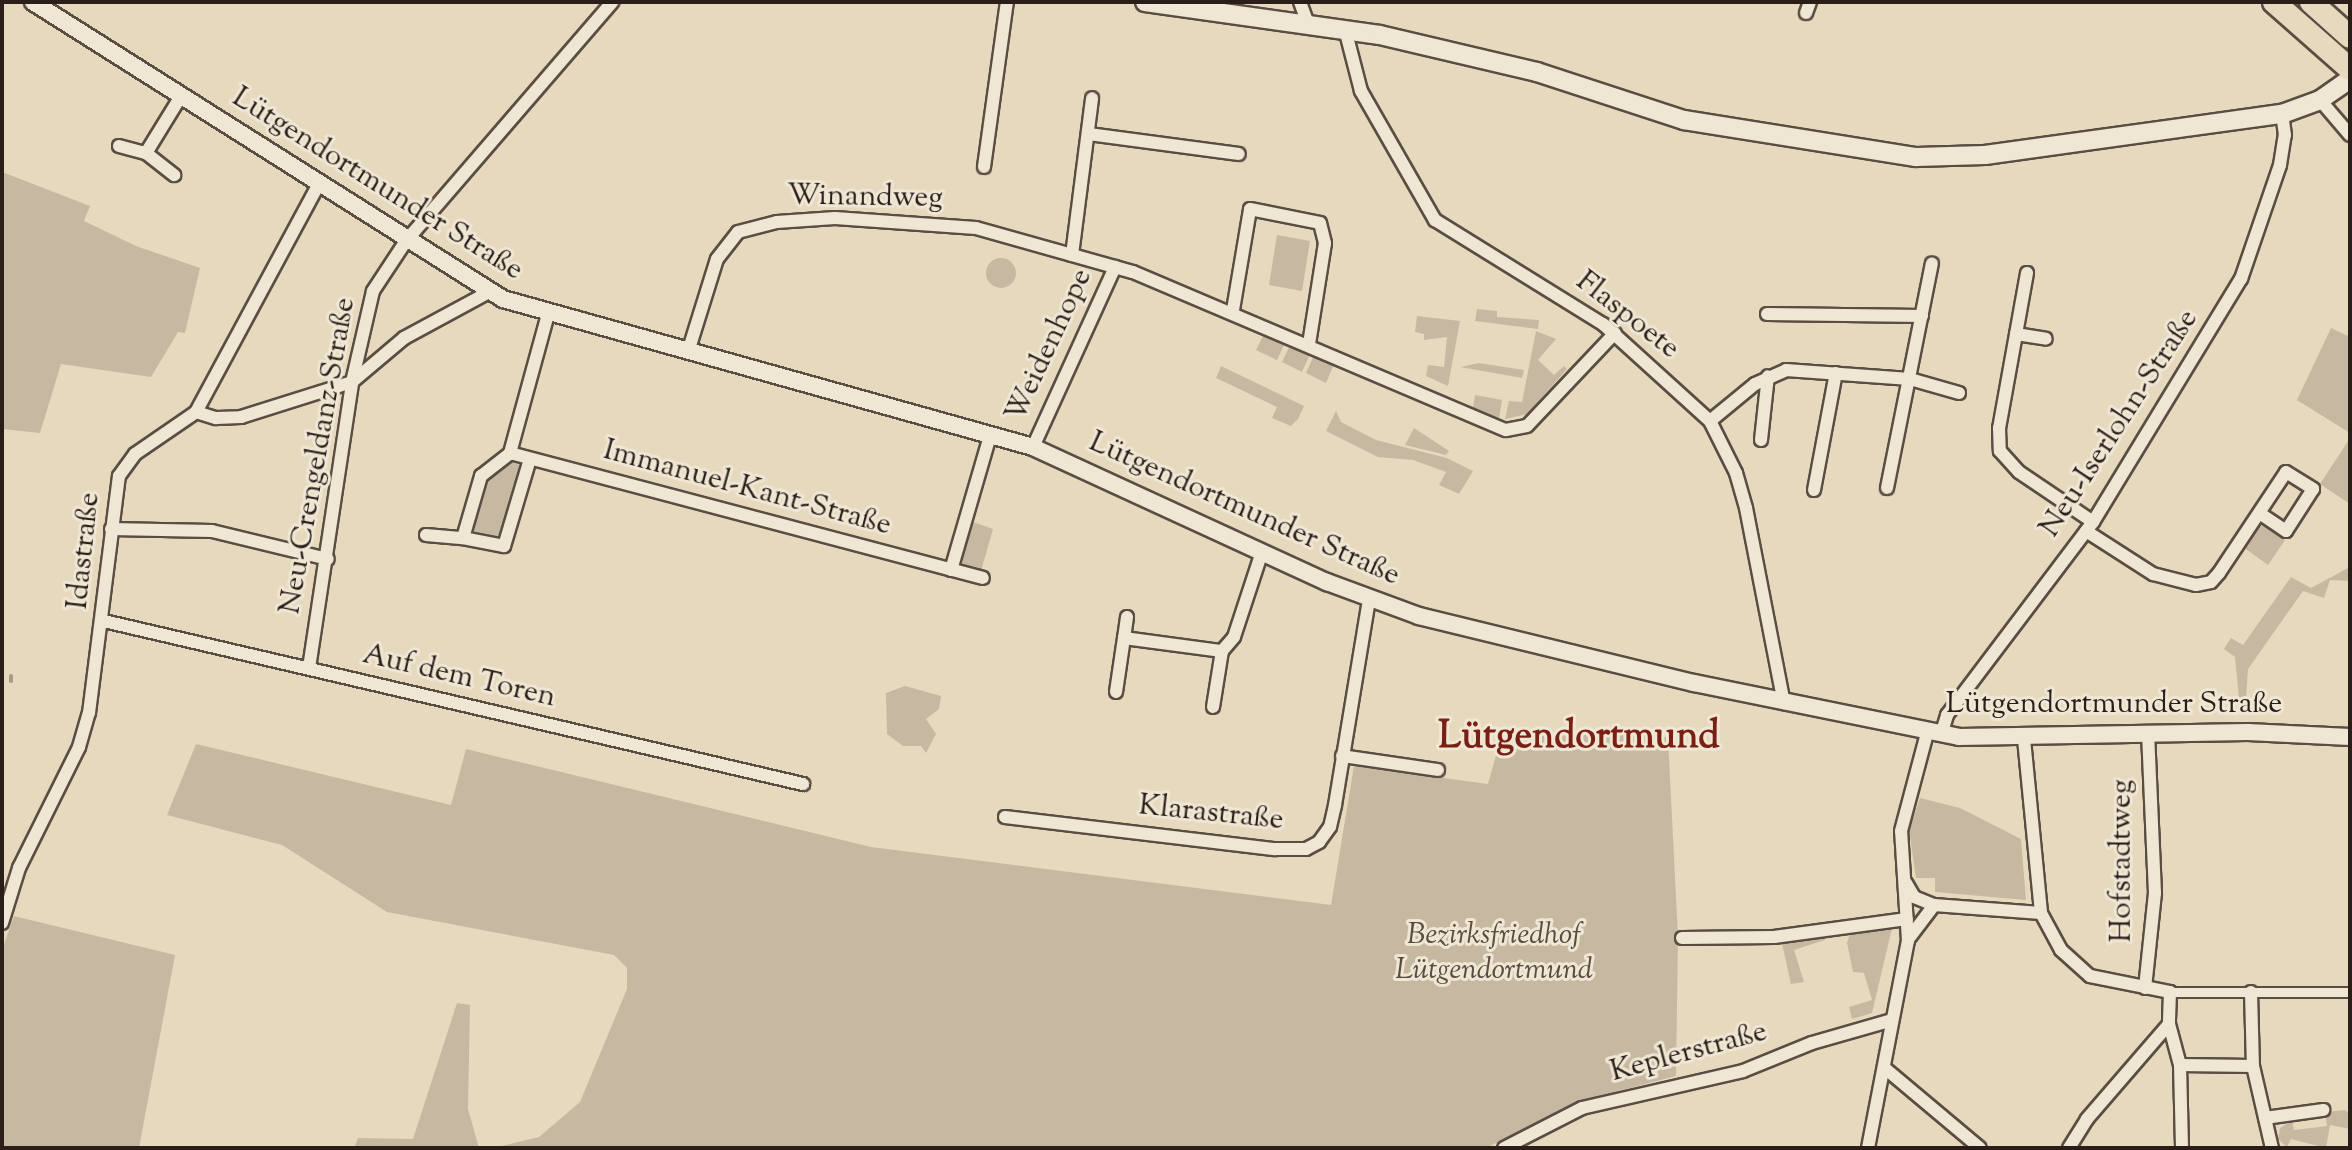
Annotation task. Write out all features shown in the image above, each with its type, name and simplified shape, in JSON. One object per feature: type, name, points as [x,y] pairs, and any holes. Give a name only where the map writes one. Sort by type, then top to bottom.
[{"type":"highway","points":[[2274,2],[2350,69]]},
{"type":"highway","points":[[2311,2],[2350,37]]},
{"type":"main road","points":[[1145,2],[1345,29],[1537,72],[1684,120],[1916,157],[1985,155],[2282,114],[2320,100],[2350,79]]},
{"type":"street","name":"Lütgendortmunder Straße","points":[[33,2],[489,292],[548,314],[1033,447],[1369,599],[1440,622],[1784,703],[1934,734],[2024,739],[2148,734],[2350,737]]},
{"type":"street","name":"Neu-Crengeldanz-Straße","points":[[309,668],[328,559],[352,382],[373,291],[406,241],[612,2]]},
{"type":"street","points":[[984,167],[1007,2]]},
{"type":"street","points":[[1300,2],[1308,24]]},
{"type":"street","name":"Flaspoete","points":[[1345,29],[1361,91],[1435,220],[1615,333],[1710,421],[1731,461],[1746,508],[1784,703]]},
{"type":"street","points":[[146,153],[181,96]]},
{"type":"street","points":[[1072,255],[1092,98]]},
{"type":"street","points":[[2320,100],[2350,135]]},
{"type":"street","name":"Neu-Iserlohn-Straße","points":[[1908,941],[1901,831],[1934,734],[2090,526],[2159,421],[2250,263],[2283,151],[2282,114]]},
{"type":"street","points":[[1089,134],[1239,154]]},
{"type":"street","points":[[119,146],[146,153],[174,175]]},
{"type":"street","name":"Idastraße","points":[[2,923],[19,868],[79,747],[97,678],[115,491],[127,461],[196,412],[318,185]]},
{"type":"street","points":[[1233,310],[1250,209],[1320,223],[1325,243],[1309,344]]},
{"type":"street","name":"Winandweg","points":[[688,352],[717,259],[728,241],[751,227],[811,219],[907,220],[1016,236],[1115,267],[1233,310],[1489,425],[1517,430],[1527,426],[1615,333]]},
{"type":"street","points":[[1887,488],[1932,263]]},
{"type":"street","name":"Weidenhope","points":[[1033,447],[1115,267]]},
{"type":"street","points":[[2027,273],[1999,428],[2000,451],[2019,472],[2153,574],[2196,585],[2211,582],[2219,573],[2286,472],[2313,489],[2286,531],[2259,513]]},
{"type":"street","points":[[196,412],[216,418],[241,417],[352,382],[387,351],[489,292]]},
{"type":"street","points":[[463,538],[481,476],[510,453],[548,314]]},
{"type":"street","points":[[1767,314],[1922,316]]},
{"type":"street","points":[[2016,334],[2046,339]]},
{"type":"street","points":[[360,339],[372,354],[387,351]]},
{"type":"street","points":[[1710,421],[1768,376],[1786,370],[1910,379],[1959,393]]},
{"type":"street","points":[[1814,490],[1836,373]]},
{"type":"street","points":[[1761,440],[1768,376]]},
{"type":"street","points":[[951,570],[990,436]]},
{"type":"street","name":"Immanuel-Kant-Straße","points":[[510,453],[983,578]]},
{"type":"street","points":[[426,535],[504,546],[530,459]]},
{"type":"street","points":[[111,529],[212,531],[328,559]]},
{"type":"street","points":[[1213,707],[1222,651],[1234,637],[1262,552]]},
{"type":"street","name":"Klarastraße","points":[[1005,817],[1306,849],[1319,842],[1330,827],[1369,599]]},
{"type":"street","points":[[1116,692],[1127,617]]},
{"type":"street","name":"Auf dem Toren","points":[[104,621],[803,784]]},
{"type":"street","points":[[1124,638],[1222,651]]},
{"type":"street","name":"Hofstadtweg","points":[[2145,988],[2155,893],[2148,734]]},
{"type":"street","points":[[2024,739],[2041,913],[2072,965],[2090,976],[2170,992],[2350,992]]},
{"type":"street","points":[[1342,756],[1438,770]]},
{"type":"street","points":[[1903,872],[1914,897],[1934,905],[2041,913]]},
{"type":"street","points":[[1868,1148],[1887,1070],[1892,1020],[1908,941],[1918,919],[1934,905]]},
{"type":"street","points":[[1682,938],[1774,937],[1907,919]]},
{"type":"street","points":[[2170,992],[2169,1024],[2180,1065],[2182,1148]]},
{"type":"street","points":[[2251,992],[2253,1066],[2274,1146]]},
{"type":"street","name":"Keplerstraße","points":[[1504,1148],[1582,1108],[1743,1071],[1812,1043],[1892,1020]]},
{"type":"street","points":[[2069,1148],[2087,1119],[2169,1024]]},
{"type":"street","points":[[2180,1065],[2253,1066]]},
{"type":"street","points":[[1887,1070],[1980,1148]]},
{"type":"street","points":[[2265,1118],[2323,1110]]},
{"type":"green space","points":[[2,172],[90,206],[84,221],[136,246],[200,268],[185,333],[178,332],[151,377],[61,364],[40,433],[2,429]]},
{"type":"green space","points":[[1277,235],[1310,241],[1302,291],[1269,285]]},
{"type":"green space","points":[[1001,258],[1012,262],[1016,273],[1012,284],[1001,288],[990,284],[986,273],[990,262]]},
{"type":"green space","points":[[1477,309],[1497,311],[1497,317],[1539,320],[1538,329],[1475,321]]},
{"type":"green space","points":[[1417,316],[1460,321],[1448,386],[1426,376],[1428,365],[1444,367],[1447,337],[1424,340],[1424,334],[1415,332]]},
{"type":"green space","points":[[2331,328],[2350,337],[2350,433],[2297,400]]},
{"type":"green space","points":[[1536,331],[1556,339],[1538,360],[1554,375],[1564,366],[1567,369],[1527,414],[1505,419],[1509,401],[1522,402]]},
{"type":"green space","points":[[1265,332],[1286,341],[1277,360],[1256,350]]},
{"type":"green space","points":[[1291,343],[1311,352],[1302,372],[1282,362]]},
{"type":"green space","points":[[1315,353],[1335,362],[1326,383],[1306,373]]},
{"type":"green space","points":[[1479,363],[1524,370],[1522,378],[1460,367]]},
{"type":"green space","points":[[1221,366],[1304,406],[1298,419],[1291,426],[1272,418],[1277,407],[1216,378]]},
{"type":"green space","points":[[1475,395],[1502,400],[1499,419],[1473,408]]},
{"type":"green space","points":[[1336,411],[1341,422],[1376,440],[1447,458],[1473,471],[1459,494],[1439,485],[1446,472],[1413,460],[1378,457],[1326,431]]},
{"type":"green space","points":[[1414,428],[1449,451],[1446,455],[1405,445]]},
{"type":"green space","points":[[2350,438],[2350,504],[2320,484]]},
{"type":"green space","points":[[509,461],[522,466],[523,474],[500,541],[471,535],[483,479]]},
{"type":"green space","points":[[970,521],[993,529],[981,571],[958,565]]},
{"type":"green space","points":[[2263,526],[2285,540],[2268,565],[2243,547],[2256,527]]},
{"type":"green space","points":[[2350,561],[2350,581],[2330,580],[2324,598],[2303,591],[2248,669],[2246,699],[2239,699],[2235,657],[2224,649],[2231,638],[2243,645],[2291,577],[2311,588],[2348,568]]},
{"type":"green space","points":[[905,686],[941,696],[939,709],[926,719],[936,734],[926,753],[921,746],[903,746],[887,734],[886,693]]},
{"type":"green space","name":"Bezirksfriedhof Lütgendortmund","points":[[1614,734],[1668,737],[1678,937],[1676,1076],[1580,1101],[1486,1148],[493,1148],[539,1137],[580,1102],[627,989],[627,968],[614,955],[387,912],[282,845],[167,815],[196,744],[451,805],[466,749],[871,847],[1331,905],[1354,766],[1488,784],[1501,737]]},
{"type":"green space","points":[[1920,798],[1960,808],[2021,839],[2026,900],[1935,892],[1935,878],[1916,878],[1909,830]]},
{"type":"green space","points":[[14,916],[175,955],[139,1148],[2,1148],[2,950]]},
{"type":"green space","points":[[1893,924],[1872,1013],[1852,1019],[1849,1007],[1872,1000],[1864,973],[1853,972],[1847,943],[1851,930]]},
{"type":"green space","points":[[1825,934],[1825,940],[1794,950],[1804,982],[1791,984],[1781,939]]},
{"type":"green space","points":[[457,1003],[470,1005],[468,1109],[479,1148],[354,1148],[358,1138],[413,1139]]},
{"type":"green space","points":[[2345,1110],[2350,1114],[2350,1129],[2330,1125],[2326,1148],[2291,1139],[2287,1147],[2278,1139],[2280,1128],[2292,1121],[2294,1130],[2327,1126],[2325,1112]]},
{"type":"waterway","points":[[11,676],[11,681]]},
{"type":"district","name":"Lütgendortmund","points":[[1579,739]]}]
